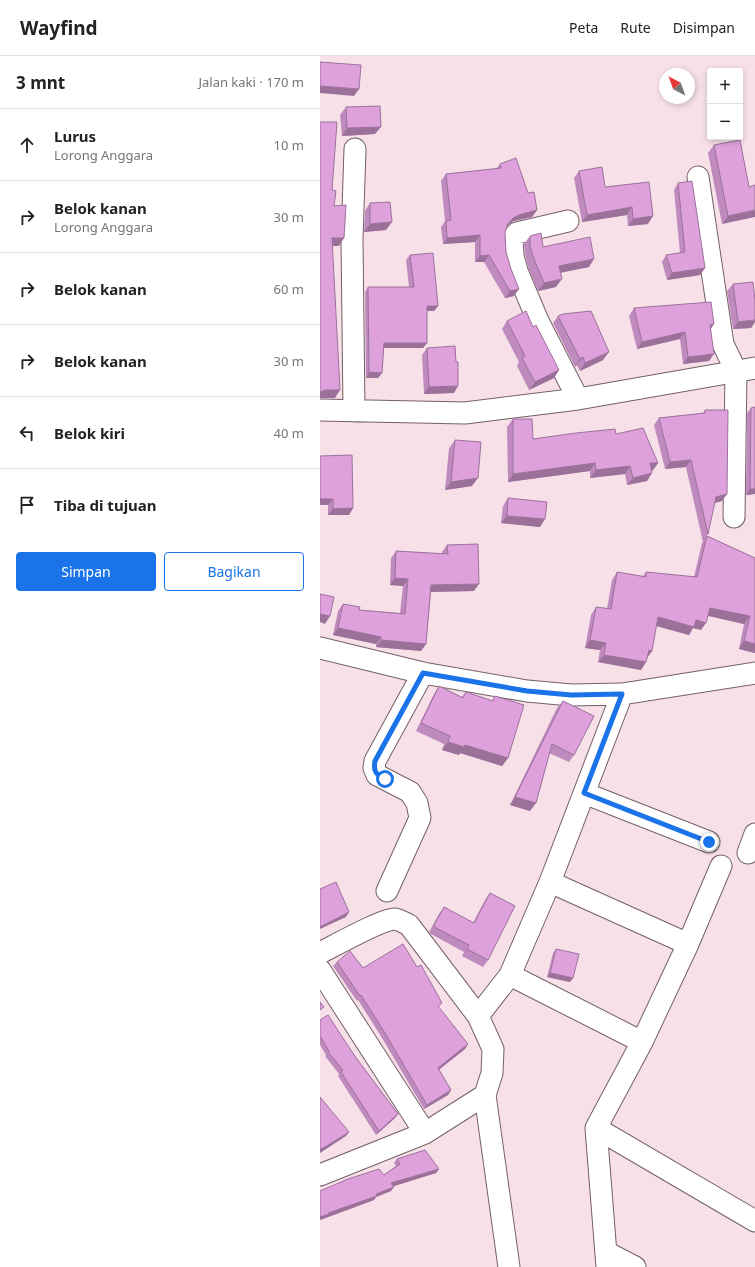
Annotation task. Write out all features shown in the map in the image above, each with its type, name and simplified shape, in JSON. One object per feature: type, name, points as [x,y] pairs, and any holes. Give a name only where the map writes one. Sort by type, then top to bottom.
[{"type":"street","points":[[354,411],[352,239],[355,149]]},
{"type":"street","points":[[698,176],[723,344],[746,369],[734,518]]},
{"type":"street","points":[[568,220],[517,233],[512,239],[516,271],[538,321],[578,399]]},
{"type":"street","points":[[320,410],[465,413],[578,399],[746,369]]},
{"type":"street","points":[[320,648],[423,673],[527,691],[571,695],[622,694],[755,673]]},
{"type":"street","points":[[387,891],[420,818],[417,802],[410,792],[377,775],[374,768],[375,761],[423,673]]},
{"type":"street","points":[[478,1016],[510,975],[550,882],[622,694]]},
{"type":"street","points":[[584,793],[709,842]]},
{"type":"street","points":[[635,1267],[606,1259],[596,1128],[642,1042],[688,944],[722,866]]},
{"type":"street","points":[[550,882],[688,944]]},
{"type":"street","points":[[320,953],[380,923],[394,919],[403,921],[409,925],[478,1016],[493,1049],[492,1073],[485,1095],[509,1267]]},
{"type":"street","points":[[320,970],[425,1133]]},
{"type":"street","points":[[510,975],[642,1042]]},
{"type":"street","points":[[320,1175],[425,1133],[485,1095]]},
{"type":"street","points":[[596,1128],[755,1220]]},
{"type":"building","points":[[320,62],[361,65],[359,89],[320,86]]},
{"type":"building","points":[[380,106],[381,127],[347,128],[346,107]]},
{"type":"building","points":[[320,122],[337,122],[332,190],[336,191],[334,206],[346,205],[344,238],[332,238],[340,390],[326,390],[320,392]]},
{"type":"building","points":[[740,140],[749,187],[755,185],[755,210],[728,216],[714,145]]},
{"type":"building","points":[[516,158],[528,193],[534,192],[537,210],[513,218],[507,225],[505,233],[506,252],[519,289],[510,291],[489,255],[480,256],[480,235],[447,238],[446,221],[451,220],[446,174],[501,168],[500,164]]},
{"type":"building","points":[[602,167],[605,187],[649,182],[653,216],[633,219],[632,207],[587,215],[579,171]]},
{"type":"building","points":[[692,181],[705,268],[672,273],[666,255],[685,252],[678,183]]},
{"type":"building","points":[[390,202],[392,222],[370,224],[370,203]]},
{"type":"building","points":[[541,233],[543,247],[590,237],[594,259],[559,266],[562,279],[544,283],[530,246],[530,236]]},
{"type":"building","points":[[433,253],[438,306],[427,306],[427,343],[384,343],[382,373],[369,372],[368,287],[414,287],[410,255]]},
{"type":"building","points":[[753,282],[755,320],[738,322],[733,284]]},
{"type":"building","points":[[711,302],[714,324],[710,325],[714,354],[688,357],[685,332],[642,342],[634,308]]},
{"type":"building","points":[[526,311],[533,327],[536,325],[559,370],[535,382],[522,358],[525,356],[507,321]]},
{"type":"building","points":[[591,311],[609,352],[585,363],[583,357],[580,359],[558,316],[563,314]]},
{"type":"building","points":[[455,346],[456,362],[458,362],[458,386],[429,387],[427,348]]},
{"type":"building","points":[[755,407],[755,489],[750,489],[751,408]]},
{"type":"building","points":[[705,410],[728,410],[727,494],[716,497],[708,534],[691,460],[670,462],[659,418],[705,413]]},
{"type":"building","points":[[513,419],[532,419],[533,439],[615,429],[616,434],[643,428],[658,463],[650,463],[652,473],[633,478],[630,466],[596,470],[595,463],[513,474]]},
{"type":"building","points":[[455,440],[481,442],[478,478],[451,482]]},
{"type":"building","points":[[352,455],[353,508],[333,509],[333,499],[320,499],[320,456]]},
{"type":"building","points":[[508,498],[547,502],[545,519],[507,516]]},
{"type":"building","points":[[707,536],[755,558],[755,644],[744,641],[750,616],[710,608],[706,623],[696,620],[694,627],[658,617],[652,651],[649,650],[646,662],[604,655],[606,643],[590,640],[596,607],[611,609],[617,572],[646,577],[646,572],[697,577]]},
{"type":"building","points":[[478,544],[479,584],[431,585],[426,644],[381,640],[381,637],[338,628],[343,604],[360,607],[359,610],[405,614],[408,579],[395,578],[396,551],[448,554],[447,545]]},
{"type":"building","points":[[320,594],[334,597],[330,616],[320,614]]},
{"type":"building","points":[[439,686],[463,698],[466,692],[493,701],[495,696],[524,705],[508,758],[465,745],[464,747],[448,742],[450,736],[421,723]]},
{"type":"building","points":[[563,701],[594,716],[574,755],[552,744],[536,803],[515,797]]},
{"type":"building","points":[[336,882],[349,912],[320,927],[320,889]]},
{"type":"building","points":[[490,893],[515,906],[488,960],[467,949],[469,945],[436,928],[434,925],[444,907],[474,923]]},
{"type":"building","points":[[403,944],[417,967],[421,965],[442,1003],[438,1006],[468,1044],[438,1068],[451,1090],[427,1105],[385,1033],[361,995],[360,996],[337,962],[350,951],[363,968]]},
{"type":"building","points":[[556,949],[579,954],[573,978],[550,973]]},
{"type":"building","points":[[320,1002],[324,1007],[320,1010]]},
{"type":"building","points":[[328,1015],[354,1055],[398,1114],[379,1131],[341,1072],[343,1070],[328,1052],[329,1051],[320,1036],[320,1020]]},
{"type":"building","points":[[320,1097],[349,1132],[320,1149]]},
{"type":"building","points":[[425,1150],[439,1169],[391,1183],[394,1187],[376,1194],[377,1196],[320,1217],[320,1191],[348,1179],[379,1169],[384,1175],[400,1164],[397,1159]]},
{"type":"route","points":[[385,779],[377,775],[374,768],[375,761],[423,673],[527,691],[571,695],[622,694],[584,793],[709,842]]}]
